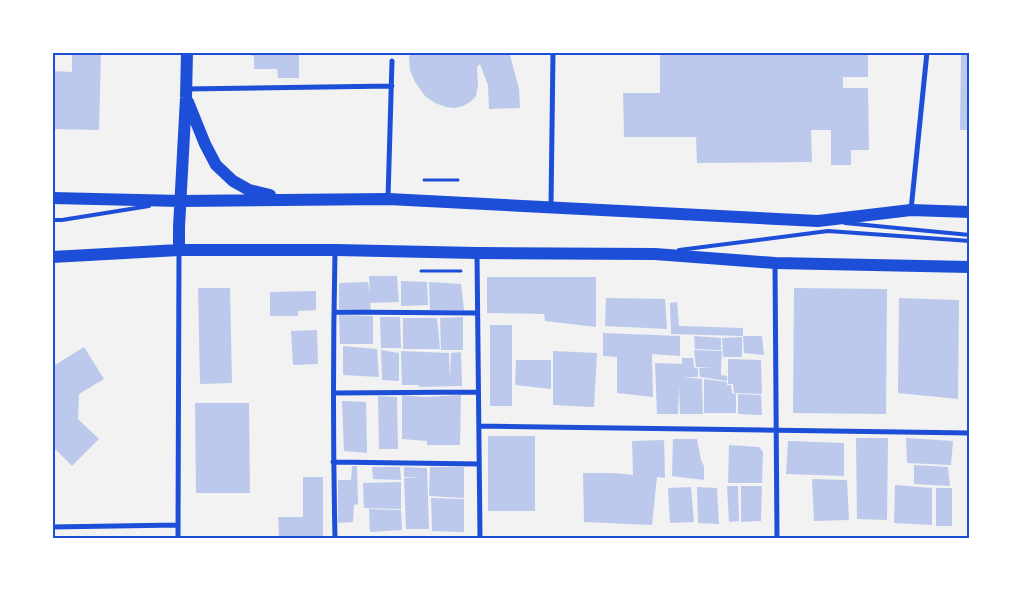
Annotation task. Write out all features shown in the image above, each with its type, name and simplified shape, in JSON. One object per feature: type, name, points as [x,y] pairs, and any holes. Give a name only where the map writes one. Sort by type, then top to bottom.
[{"type":"main road","points":[[179,250],[187,52]]},
{"type":"main road","points":[[186,93],[205,144],[216,165],[233,181],[249,190],[295,200]]},
{"type":"main road","points":[[52,198],[181,201],[388,199],[818,220],[911,210],[970,212]]},
{"type":"main road","points":[[52,257],[179,250],[336,250],[655,254],[775,263],[970,267]]},
{"type":"street","points":[[551,207],[553,52]]},
{"type":"street","points":[[911,210],[927,52]]},
{"type":"street","points":[[388,199],[392,61]]},
{"type":"street","points":[[186,93],[392,86]]},
{"type":"street","points":[[178,538],[179,250]]},
{"type":"street","points":[[334,538],[334,312],[336,250]]},
{"type":"street","points":[[477,253],[480,538]]},
{"type":"street","points":[[775,263],[777,538]]},
{"type":"street","points":[[334,312],[477,313]]},
{"type":"street","points":[[334,392],[478,392]]},
{"type":"street","points":[[479,426],[970,433]]},
{"type":"street","points":[[333,462],[479,464]]},
{"type":"street","points":[[52,526],[178,525]]},
{"type":"lane","points":[[52,220],[181,201]]},
{"type":"lane","points":[[818,220],[970,235]]},
{"type":"lane","points":[[655,254],[828,231],[970,241]]},
{"type":"path","points":[[424,180],[458,180]]},
{"type":"path","points":[[421,271],[461,271]]},
{"type":"building","points":[[72,52],[101,52],[99,130],[52,129],[52,71],[72,72]]},
{"type":"building","points":[[251,52],[299,52],[299,78],[278,78],[277,69],[254,69],[254,58]]},
{"type":"building","points":[[411,52],[508,52],[519,89],[520,108],[489,109],[488,85],[480,64],[477,67],[478,85],[476,96],[470,102],[455,108],[435,103],[425,96],[415,82],[410,70],[409,57]]},
{"type":"building","points":[[660,52],[868,52],[868,77],[843,77],[843,88],[868,88],[869,150],[851,150],[851,165],[831,165],[831,130],[811,130],[812,162],[697,163],[696,137],[624,137],[623,93],[660,93]]},
{"type":"building","points":[[961,52],[970,52],[970,130],[960,130]]},
{"type":"building","points":[[369,276],[397,276],[399,302],[370,303],[371,311],[339,309],[339,283],[368,282],[370,295]]},
{"type":"building","points":[[487,277],[596,277],[596,327],[545,321],[544,314],[487,313]]},
{"type":"building","points":[[401,281],[427,282],[428,305],[401,306]]},
{"type":"building","points":[[429,282],[461,284],[464,310],[430,310]]},
{"type":"building","points":[[198,288],[230,288],[232,383],[200,384]]},
{"type":"building","points":[[794,288],[887,289],[886,414],[793,413]]},
{"type":"building","points":[[316,291],[316,310],[298,311],[298,316],[270,316],[270,292]]},
{"type":"building","points":[[606,298],[665,299],[667,329],[605,326]]},
{"type":"building","points":[[899,298],[959,300],[958,399],[898,393]]},
{"type":"building","points":[[677,302],[679,326],[743,328],[743,336],[671,334],[670,303]]},
{"type":"building","points":[[339,315],[373,316],[373,344],[340,344]]},
{"type":"building","points":[[380,317],[400,317],[401,348],[381,348]]},
{"type":"building","points":[[463,317],[463,350],[441,350],[440,318]]},
{"type":"building","points":[[403,318],[437,318],[440,349],[403,349]]},
{"type":"building","points":[[490,325],[512,325],[512,406],[490,406]]},
{"type":"building","points":[[317,330],[318,364],[293,365],[291,331]]},
{"type":"building","points":[[603,333],[680,336],[680,356],[652,354],[653,397],[617,393],[617,357],[603,356]]},
{"type":"building","points":[[694,336],[721,338],[721,350],[695,349]]},
{"type":"building","points":[[743,336],[762,336],[764,355],[744,353]]},
{"type":"building","points":[[742,337],[742,357],[723,357],[722,338]]},
{"type":"building","points":[[343,346],[377,349],[379,377],[343,375]]},
{"type":"building","points":[[84,347],[104,379],[79,394],[78,419],[99,439],[72,466],[52,446],[52,365]]},
{"type":"building","points":[[381,350],[399,353],[399,381],[382,380]]},
{"type":"building","points":[[694,350],[722,351],[721,375],[727,376],[727,381],[700,377],[699,368],[714,368],[696,367]]},
{"type":"building","points":[[401,351],[449,353],[450,379],[451,353],[461,352],[462,386],[419,387],[419,385],[402,385]]},
{"type":"building","points":[[553,351],[597,353],[594,407],[553,405]]},
{"type":"building","points":[[682,358],[693,358],[694,367],[698,369],[698,377],[683,377],[702,379],[703,414],[680,414],[679,386],[678,414],[657,414],[655,363],[682,364]]},
{"type":"building","points":[[728,359],[761,360],[762,394],[734,393],[733,384],[728,384]]},
{"type":"building","points":[[516,360],[551,360],[551,389],[515,385]]},
{"type":"building","points":[[704,379],[727,382],[727,385],[731,385],[732,393],[736,394],[736,413],[704,413]]},
{"type":"building","points":[[738,394],[761,395],[762,415],[738,414]]},
{"type":"building","points":[[402,395],[425,397],[461,395],[460,445],[427,445],[427,441],[402,439]]},
{"type":"building","points":[[968,395],[970,395],[970,425],[967,425]]},
{"type":"building","points":[[378,396],[397,397],[398,449],[379,449]]},
{"type":"building","points":[[342,401],[366,402],[367,453],[344,451]]},
{"type":"building","points":[[195,403],[249,403],[250,493],[196,493]]},
{"type":"building","points":[[488,436],[535,436],[535,511],[488,511]]},
{"type":"building","points":[[856,438],[888,438],[887,520],[857,519]]},
{"type":"building","points":[[906,438],[953,441],[951,465],[907,463]]},
{"type":"building","points":[[673,439],[697,439],[704,466],[704,480],[672,476]]},
{"type":"building","points":[[664,440],[665,478],[657,477],[652,525],[584,522],[583,473],[633,475],[632,441]]},
{"type":"building","points":[[788,441],[844,443],[844,476],[786,474]]},
{"type":"building","points":[[729,445],[759,447],[763,452],[762,483],[728,483]]},
{"type":"building","points":[[914,465],[948,467],[950,486],[914,484]]},
{"type":"building","points":[[352,466],[357,466],[358,504],[354,505],[353,522],[338,523],[338,480],[351,480]]},
{"type":"building","points":[[372,467],[400,467],[401,480],[373,479]]},
{"type":"building","points":[[404,467],[427,468],[429,529],[406,529],[404,478],[421,478],[404,477]]},
{"type":"building","points":[[430,467],[464,467],[464,498],[429,496]]},
{"type":"building","points":[[303,477],[323,477],[323,536],[279,536],[278,517],[303,517]]},
{"type":"building","points":[[812,479],[847,480],[849,520],[814,521]]},
{"type":"building","points":[[401,482],[401,509],[364,508],[363,483]]},
{"type":"building","points":[[895,485],[932,488],[932,525],[894,523]]},
{"type":"building","points":[[727,486],[738,486],[739,521],[729,522]]},
{"type":"building","points":[[741,486],[762,486],[761,521],[741,522]]},
{"type":"building","points":[[691,487],[694,522],[670,523],[668,488]]},
{"type":"building","points":[[697,487],[717,488],[719,524],[698,523]]},
{"type":"building","points":[[936,488],[952,488],[952,526],[936,526]]},
{"type":"building","points":[[431,498],[464,499],[464,532],[432,531]]},
{"type":"building","points":[[369,509],[401,510],[402,530],[370,532]]}]
